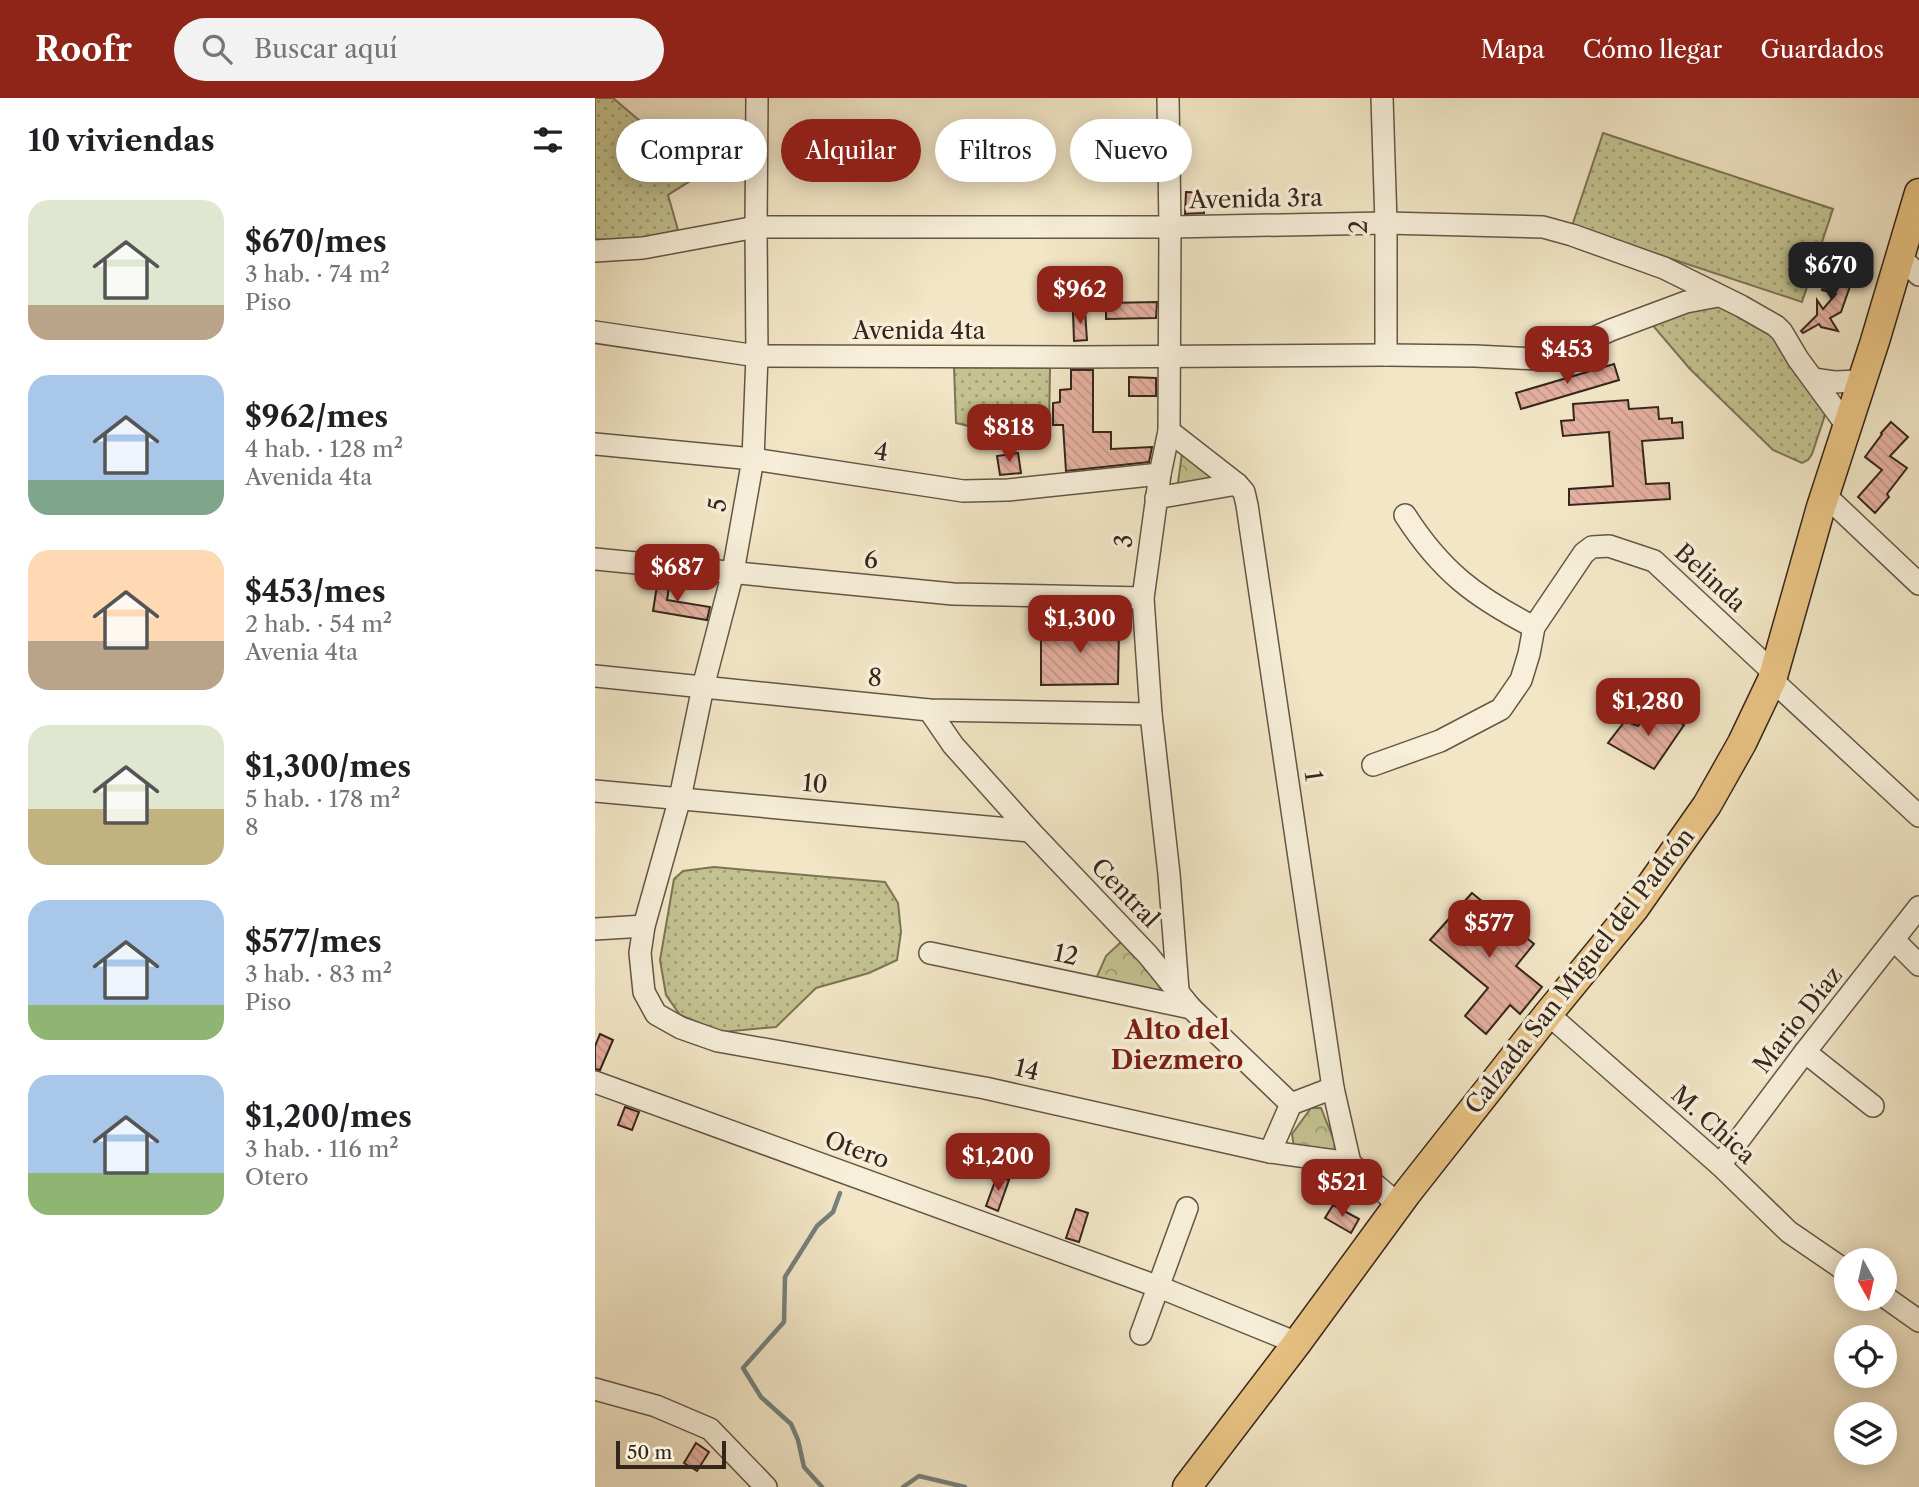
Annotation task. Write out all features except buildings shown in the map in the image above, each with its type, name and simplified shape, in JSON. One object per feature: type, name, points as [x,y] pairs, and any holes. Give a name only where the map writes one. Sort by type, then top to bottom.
[{"type":"main road","name":"Calzada San Miguel del Padrón","points":[[1187,1487],[1297,1343],[1359,1256],[1548,1014],[1634,909],[1707,805],[1742,743],[1772,677],[1861,381],[1909,266],[1919,194]]},
{"type":"street","name":"5","points":[[644,992],[640,953],[644,926],[680,798],[703,687],[733,572],[753,459],[757,356],[757,98]]},
{"type":"street","name":"3","points":[[1168,98],[1168,430],[1143,598],[1151,714],[1178,990]]},
{"type":"street","name":"2","points":[[1382,98],[1386,355]]},
{"type":"street","name":"Avenida 3ra","points":[[595,251],[643,248],[756,227],[1170,227],[1385,223],[1543,227],[1664,268],[1776,326],[1847,426]]},
{"type":"street","name":"Avenida 4ta","points":[[595,332],[757,356],[1386,355],[1538,359],[1560,353],[1611,330],[1686,302],[1719,296]]},
{"type":"street","points":[[1813,379],[1834,382],[1861,381]]},
{"type":"street","points":[[1168,430],[1237,484]]},
{"type":"street","name":"4","points":[[595,444],[753,459],[963,491],[1008,490],[1160,474]]},
{"type":"street","points":[[1156,498],[1237,484]]},
{"type":"street","name":"1","points":[[1237,484],[1244,492],[1247,505],[1333,1088],[1350,1163]]},
{"type":"street","points":[[1825,495],[1919,584]]},
{"type":"street","points":[[1405,515],[1422,541],[1451,573],[1501,610],[1534,627]]},
{"type":"street","name":"Belinda","points":[[1373,765],[1440,741],[1501,709],[1521,680],[1534,627],[1584,552],[1592,547],[1609,546],[1654,561],[1919,816]]},
{"type":"street","name":"6","points":[[595,559],[953,594],[1143,598]]},
{"type":"street","name":"8","points":[[595,676],[929,710],[1151,714]]},
{"type":"street","name":"Central","points":[[929,710],[953,745],[1148,955],[1191,1008],[1291,1104]]},
{"type":"street","name":"10","points":[[595,791],[1030,831]]},
{"type":"street","name":"Mario Díaz","points":[[1720,1165],[1919,907]]},
{"type":"street","points":[[595,929],[644,926]]},
{"type":"street","points":[[1894,940],[1919,965]]},
{"type":"street","name":"12","points":[[930,953],[1191,1008]]},
{"type":"street","name":"14","points":[[644,992],[656,1014],[681,1028],[718,1041],[985,1088],[1270,1152],[1350,1163]]},
{"type":"street","name":"M. Chica","points":[[1548,1014],[1720,1165],[1789,1232],[1834,1263]]},
{"type":"street","points":[[1805,1052],[1873,1106]]},
{"type":"street","name":"Otero","points":[[595,1082],[1159,1287],[1297,1343]]},
{"type":"street","points":[[1270,1152],[1291,1104],[1333,1088]]},
{"type":"street","points":[[1350,1163],[1399,1205]]},
{"type":"street","points":[[1140,1335],[1187,1208]]},
{"type":"street","points":[[1897,1305],[1919,1321]]},
{"type":"street","points":[[595,1389],[656,1406],[710,1429],[766,1487]]},
{"type":"green space","points":[[595,98],[613,98],[638,119],[616,119],[616,182],[689,182],[668,195],[678,230],[629,242],[595,239]]},
{"type":"green space","points":[[1603,133],[1833,209],[1802,302],[1572,226]]},
{"type":"green space","points":[[1704,301],[1774,329],[1819,394],[1825,415],[1808,460],[1802,463],[1773,450],[1690,369],[1649,321]]},
{"type":"green space","points":[[954,367],[1050,368],[1049,432],[1002,431],[956,423]]},
{"type":"green space","points":[[1182,453],[1219,481],[1177,490]]},
{"type":"green space","points":[[714,867],[885,882],[898,903],[901,932],[897,960],[869,973],[816,988],[776,1027],[722,1032],[680,1015],[666,995],[660,960],[674,879],[683,871]]},
{"type":"green space","points":[[1121,942],[1167,986],[1160,996],[1095,981],[1106,956]]},
{"type":"green space","points":[[1311,1108],[1321,1108],[1339,1153],[1294,1147],[1292,1134]]},
{"type":"waterway","points":[[822,1487],[804,1467],[791,1424],[761,1397],[743,1368],[784,1322],[785,1277],[817,1226],[833,1212],[840,1193]]},
{"type":"waterway","points":[[903,1487],[919,1476],[965,1487]]},
{"type":"district","name":"Alto del Diezmero","points":[[1177,1045]]}]
